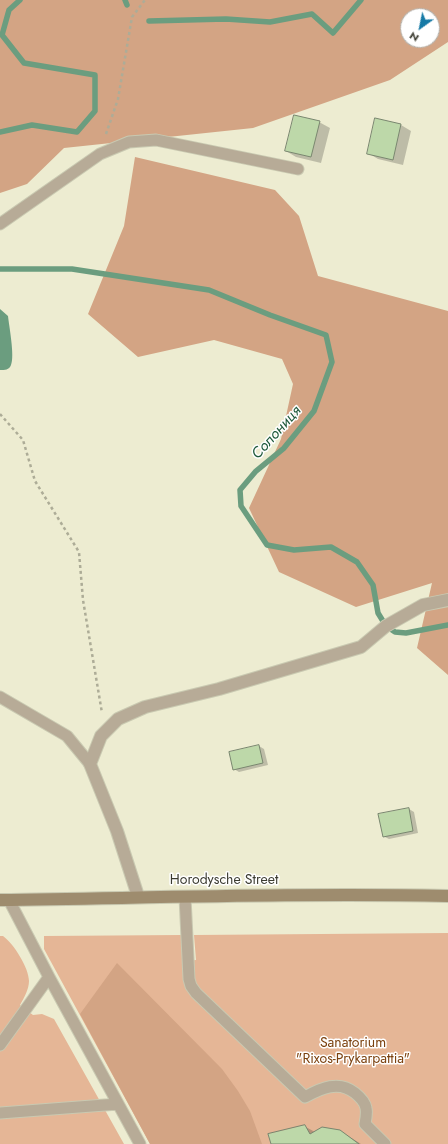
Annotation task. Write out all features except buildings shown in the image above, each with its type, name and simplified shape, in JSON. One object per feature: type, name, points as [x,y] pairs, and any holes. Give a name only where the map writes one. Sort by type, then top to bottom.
[{"type":"street","points":[[138,896],[117,831],[90,764],[101,736],[118,718],[145,707],[218,689],[360,647],[386,626],[423,605],[448,600]]},
{"type":"street","name":"Horodysche Street","points":[[4,900],[138,896],[185,897],[375,894],[448,896]]},
{"type":"lane","points":[[0,224],[100,154],[129,142],[156,140],[298,169]]},
{"type":"lane","points":[[0,697],[67,736],[90,764]]},
{"type":"lane","points":[[185,897],[189,979],[191,986],[196,993],[305,1096],[321,1088],[336,1086],[350,1089],[361,1098],[366,1109],[365,1124],[385,1144]]},
{"type":"lane","points":[[4,900],[49,977],[140,1144]]},
{"type":"lane","points":[[0,1045],[49,977]]},
{"type":"lane","points":[[0,1113],[118,1104]]},
{"type":"path","points":[[100,154],[118,99],[132,17],[145,0]]},
{"type":"path","points":[[0,414],[23,440],[35,481],[79,552],[82,600],[106,731]]},
{"type":"green space","name":"Sanatorium \"Rixos-Prykarpattia\"","points":[[448,933],[448,1144],[150,1144],[44,949],[44,936],[181,935],[183,961],[196,960],[194,935]]},
{"type":"green space","points":[[0,936],[3,936],[16,950],[24,963],[28,976],[28,987],[20,1005],[33,1015],[42,1014],[54,1019],[124,1144],[0,1144]]},
{"type":"shaded area","points":[[0,0],[448,0],[448,42],[440,47],[440,8],[400,8],[400,48],[439,48],[390,80],[253,128],[64,148],[27,184],[0,193]]},
{"type":"shaded area","points":[[135,157],[275,190],[299,216],[318,276],[448,311],[448,675],[417,648],[432,583],[356,607],[279,572],[249,508],[281,439],[293,384],[282,359],[214,340],[138,357],[88,314],[124,226]]},
{"type":"shaded area","points":[[0,309],[8,316],[12,348],[11,365],[8,369],[4,370],[0,370]]},
{"type":"shaded area","points":[[117,963],[222,1069],[250,1111],[262,1144],[150,1144],[80,1014]]},
{"type":"waterway","points":[[0,132],[32,125],[77,132],[95,111],[95,75],[24,63],[2,35],[9,10],[20,0]]},
{"type":"waterway","points":[[125,0],[127,5]]},
{"type":"waterway","points":[[149,21],[226,19],[270,22],[312,14],[333,33],[361,0]]},
{"type":"waterway","name":"Солониця","points":[[0,269],[72,269],[209,290],[270,315],[326,335],[332,362],[314,411],[284,448],[256,471],[240,490],[241,506],[267,545],[294,550],[331,547],[357,562],[373,585],[378,613],[386,626],[395,632],[406,633],[448,625]]}]
